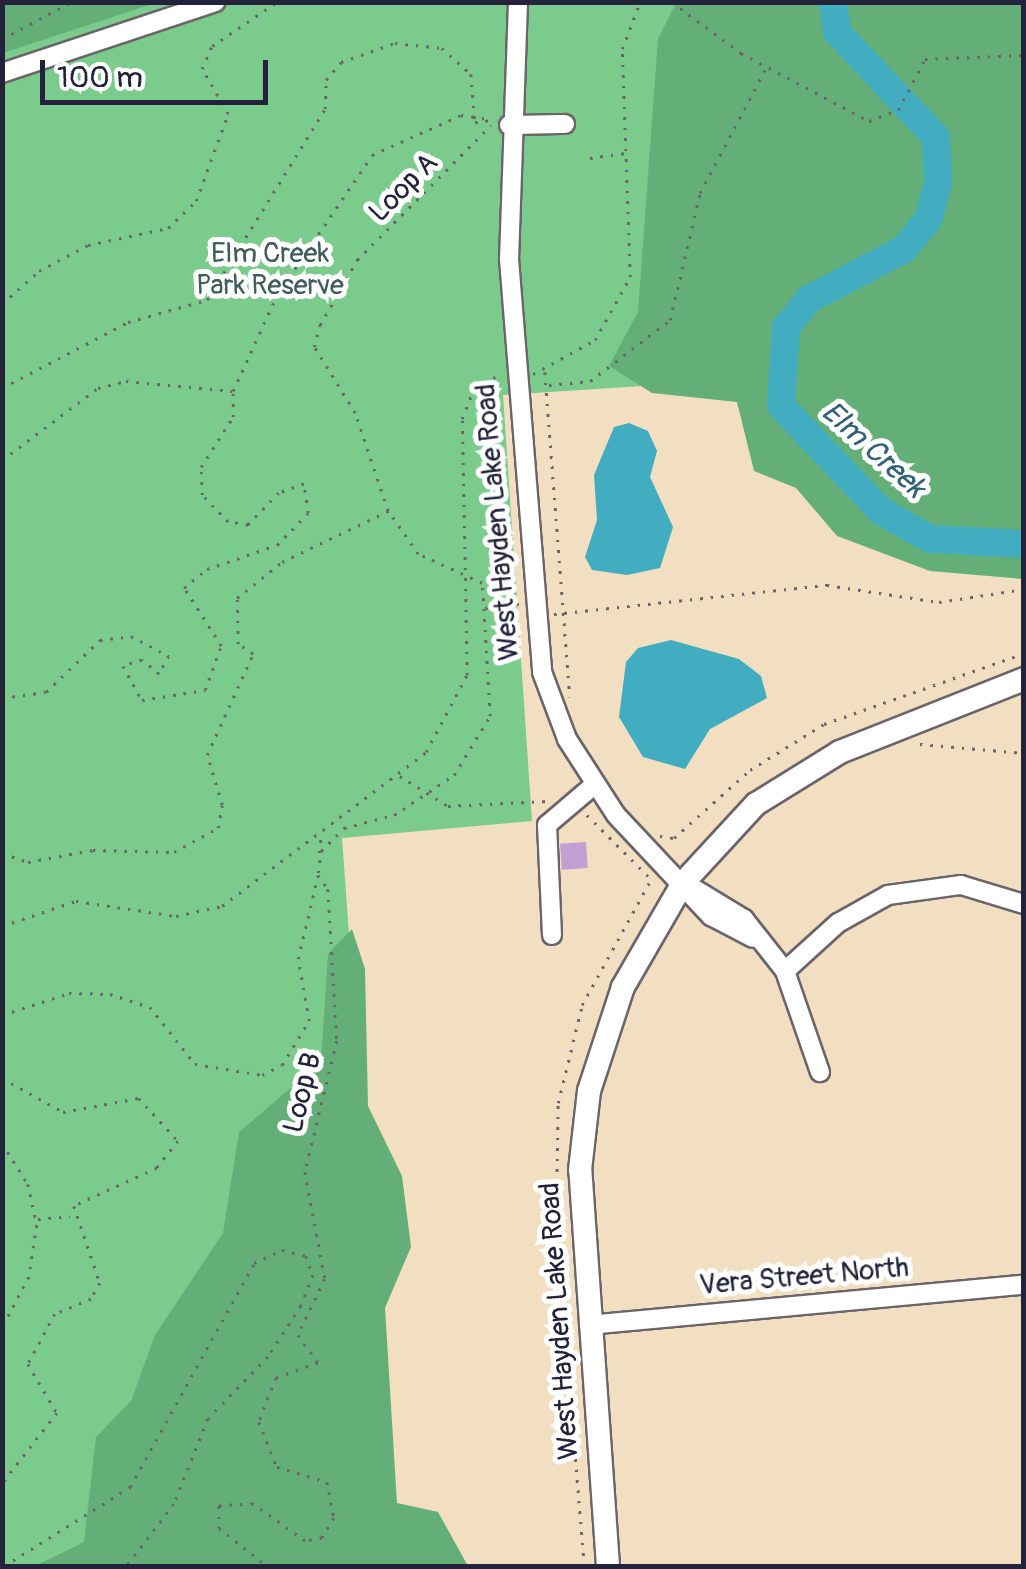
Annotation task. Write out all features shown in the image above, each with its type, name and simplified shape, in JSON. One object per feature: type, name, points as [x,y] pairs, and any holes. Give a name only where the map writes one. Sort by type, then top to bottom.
[{"type":"main road","points":[[682,883],[738,820],[796,776],[1024,679]]},
{"type":"main road","name":"West Hayden Lake Road","points":[[608,1566],[580,1195],[589,1091],[623,987],[682,883]]},
{"type":"street","points":[[2,74],[215,2]]},
{"type":"street","name":"West Hayden Lake Road","points":[[518,2],[505,118],[532,610],[552,705],[594,786],[682,883]]},
{"type":"street","points":[[505,118],[566,124]]},
{"type":"street","points":[[552,936],[545,835],[569,803],[594,786]]},
{"type":"street","points":[[682,883],[711,916],[753,938],[785,971],[820,1072]]},
{"type":"street","points":[[785,971],[838,923],[888,895],[961,885],[1024,904]]},
{"type":"street","name":"Vera Street North","points":[[590,1324],[1024,1285]]},
{"type":"path","points":[[2,39],[71,2]]},
{"type":"path","points":[[2,304],[56,262],[168,228],[196,201],[228,114],[202,69],[212,46],[277,2]]},
{"type":"path","points":[[523,375],[545,370],[595,340],[626,290],[634,240],[622,49],[640,2]]},
{"type":"path","points":[[672,2],[767,67],[857,118],[898,110],[922,61],[1024,54]]},
{"type":"path","points":[[2,388],[128,322],[207,300],[325,109],[326,80],[341,62],[395,43],[442,48],[471,74],[474,116]]},
{"type":"path","points":[[547,385],[590,381],[670,320],[700,193],[767,67]]},
{"type":"path","name":"Loop A","points":[[2,698],[46,692],[100,640],[131,636],[169,656],[158,674],[142,660],[123,666],[126,686],[142,700],[205,690],[221,646],[184,588],[207,568],[277,545],[308,513],[304,484],[279,493],[248,525],[228,522],[202,495],[201,467],[233,417],[234,391],[277,295],[372,154],[397,137],[474,116],[505,118]]},
{"type":"path","name":"Loop A","points":[[464,572],[418,554],[388,511],[355,413],[314,347],[320,325],[357,260],[505,118]]},
{"type":"path","points":[[590,158],[627,153]]},
{"type":"path","points":[[545,370],[562,614],[576,715]]},
{"type":"path","points":[[2,926],[76,901],[160,915],[209,911],[321,835],[399,775],[442,732],[465,685],[462,419],[478,382],[506,374]]},
{"type":"path","points":[[2,460],[98,388],[126,380],[234,391]]},
{"type":"path","points":[[2,853],[28,862],[93,850],[174,852],[218,828],[222,806],[207,755],[253,654],[238,644],[237,598],[282,562],[388,511]]},
{"type":"path","points":[[319,854],[350,824],[424,796],[468,761],[490,716],[481,580],[464,572]]},
{"type":"path","points":[[484,608],[562,614],[827,584],[939,602],[1024,589]]},
{"type":"path","points":[[674,838],[807,733],[1024,654]]},
{"type":"path","points":[[920,744],[1024,753]]},
{"type":"path","points":[[399,775],[424,796],[462,808],[569,803],[651,879]]},
{"type":"path","points":[[650,828],[674,838],[677,846]]},
{"type":"path","points":[[318,875],[321,835]]},
{"type":"path","name":"Loop B","points":[[2,1015],[69,993],[110,994],[150,1008],[173,1044],[203,1068],[242,1078],[277,1068],[309,1021],[298,959],[318,875]]},
{"type":"path","name":"Loop B","points":[[266,1566],[219,1528],[219,1506],[253,1504],[305,1541],[322,1538],[334,1518],[327,1482],[276,1467],[259,1422],[276,1378],[318,1363],[298,1336],[325,1278],[305,1172],[337,1041],[336,927],[318,875]]},
{"type":"path","points":[[2,1078],[63,1112],[140,1098],[176,1132],[176,1149],[156,1168],[84,1196],[71,1216]]},
{"type":"path","points":[[2,1143],[36,1219],[29,1277],[2,1328]]},
{"type":"path","points":[[36,1219],[71,1216]]},
{"type":"path","points":[[2,1484],[57,1413],[28,1364],[55,1314],[90,1298],[100,1283],[71,1216]]},
{"type":"path","points":[[4,1566],[130,1487],[254,1264],[282,1250],[306,1256],[312,1275],[301,1306],[268,1357],[208,1419],[174,1504],[127,1566]]},
{"type":"green space","points":[[3,2],[155,2],[155,3],[3,53]]},
{"type":"green space","name":"Elm Creek Park Reserve","points":[[3,3],[1023,3],[1023,361],[503,395],[532,821],[342,838],[395,1566],[3,1566]]},
{"type":"green space","points":[[676,3],[1023,3],[1023,579],[930,571],[837,536],[796,488],[754,471],[737,402],[652,393],[609,366],[638,312],[658,39]]},
{"type":"green space","points":[[352,929],[365,969],[368,1106],[402,1176],[411,1247],[385,1308],[397,1503],[438,1512],[468,1566],[35,1566],[84,1542],[96,1437],[131,1401],[155,1335],[223,1233],[239,1132],[321,1062],[328,954]]},
{"type":"water","points":[[629,423],[648,431],[657,451],[650,477],[673,527],[660,568],[627,575],[592,570],[585,557],[597,520],[594,475],[614,427]]},
{"type":"water","points":[[671,640],[739,659],[761,676],[767,698],[710,729],[685,769],[643,757],[619,717],[626,662],[638,648]]},
{"type":"building","points":[[586,842],[588,868],[562,870],[560,844]]},
{"type":"waterway","name":"Elm Creek","points":[[833,2],[837,32],[936,137],[938,183],[928,220],[904,249],[809,299],[786,327],[781,406],[881,511],[930,539],[1024,544]]}]
